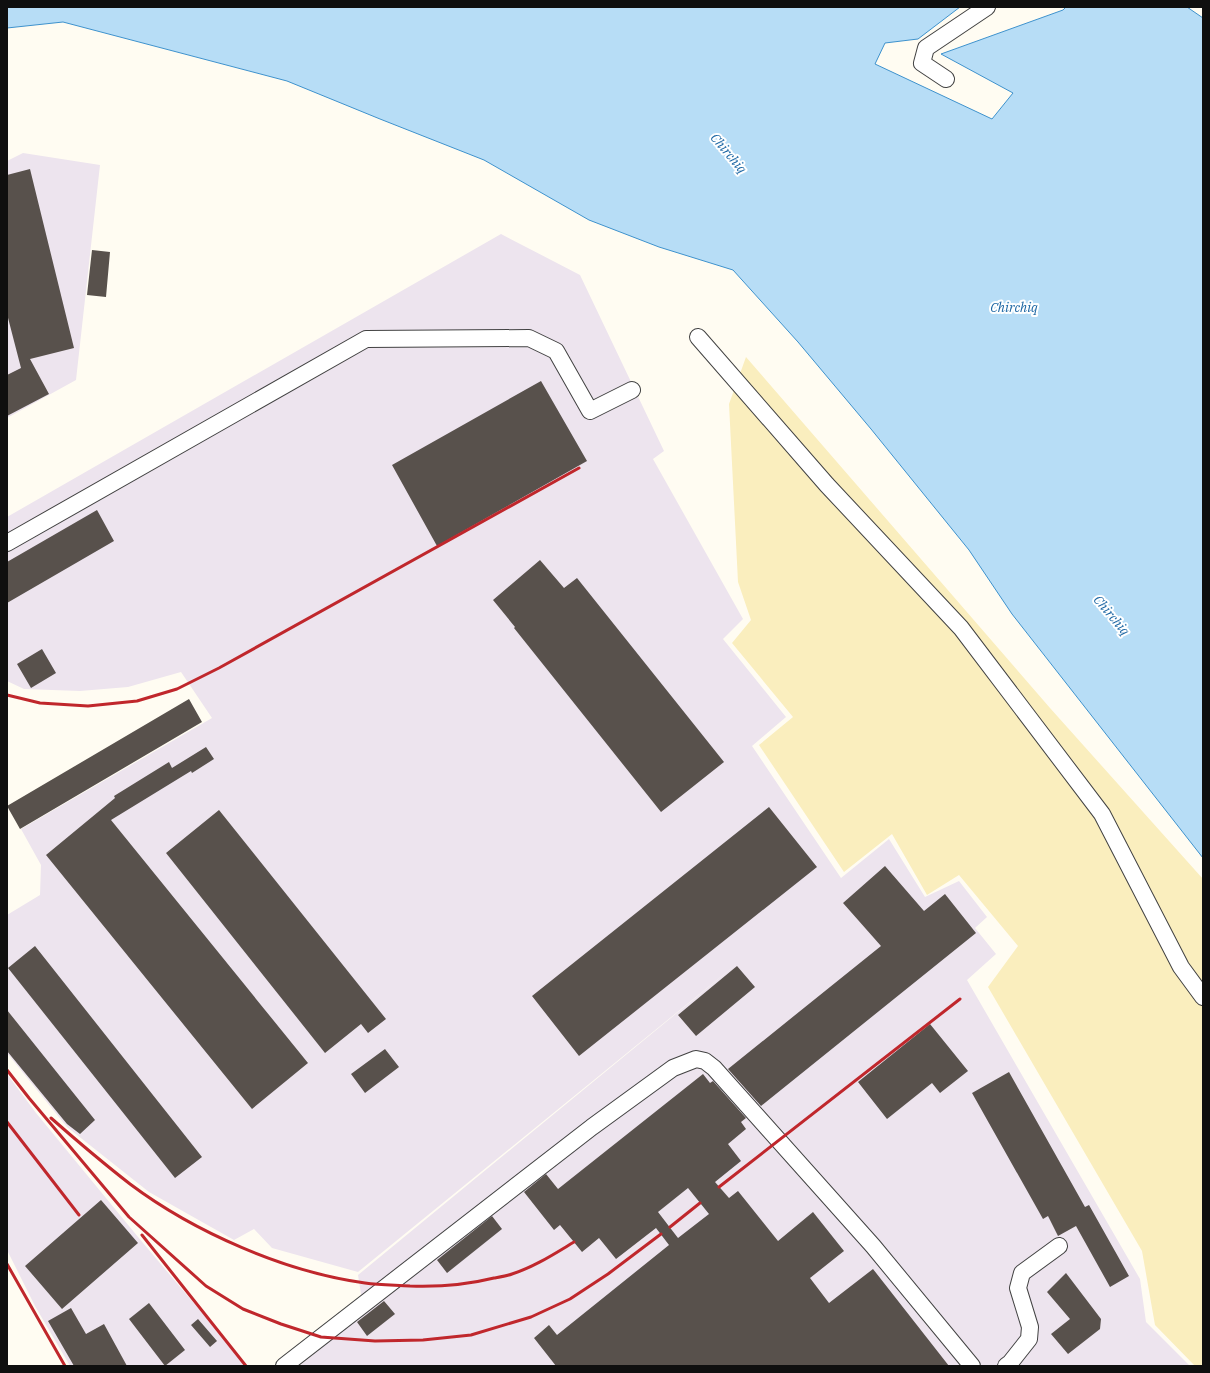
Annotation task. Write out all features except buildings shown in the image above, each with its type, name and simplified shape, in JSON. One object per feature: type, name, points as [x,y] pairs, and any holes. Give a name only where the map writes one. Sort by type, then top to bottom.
[{"type":"lane","points":[[946,80],[922,64],[926,48],[987,7]]},
{"type":"lane","points":[[698,337],[827,485],[962,628],[1102,814],[1181,967],[1203,997]]},
{"type":"lane","points":[[7,543],[366,339],[529,338],[556,351],[590,412],[632,390]]},
{"type":"lane","points":[[284,1366],[592,1127],[673,1068],[696,1059],[705,1061],[719,1074],[873,1246],[972,1366]]},
{"type":"lane","points":[[1006,1366],[1028,1340],[1030,1327],[1018,1288],[1022,1273],[1059,1246]]},
{"type":"shaded area","points":[[23,153],[100,165],[76,380],[7,418],[7,161]]},
{"type":"shaded area","points":[[501,234],[580,275],[664,451],[653,459],[743,619],[723,639],[786,717],[752,746],[841,878],[889,839],[925,897],[959,881],[987,917],[975,928],[996,954],[967,980],[1140,1279],[1146,1322],[1190,1366],[299,1366],[364,1313],[358,1275],[745,957],[358,1272],[272,1248],[254,1229],[234,1240],[149,1192],[67,1127],[7,1053],[7,915],[40,895],[41,865],[21,829],[212,718],[181,672],[128,687],[80,691],[24,689],[7,681],[7,517]]},
{"type":"shaded area","points":[[7,1074],[36,1113],[247,1366],[70,1366],[35,1306],[7,1250]]},
{"type":"sand","points":[[746,357],[1050,708],[1203,879],[1203,1366],[1195,1366],[1155,1325],[1142,1251],[988,987],[1018,946],[959,875],[927,895],[892,834],[844,872],[759,745],[793,717],[732,643],[751,620],[738,582],[729,404]]},
{"type":"water","name":"Chirchiq","points":[[7,7],[960,7],[918,39],[885,43],[875,64],[992,119],[1013,93],[941,54],[1063,10],[1066,7],[1187,7],[1203,18],[1203,858],[1012,614],[969,550],[798,342],[733,270],[659,247],[589,220],[484,160],[287,81],[63,22],[7,28]]},
{"type":"railway","points":[[7,695],[40,703],[88,706],[137,701],[177,689],[219,668],[579,468]]},
{"type":"railway","points":[[719,1187],[960,999]]},
{"type":"railway","points":[[7,1070],[129,1217],[206,1286],[243,1309],[281,1324],[321,1337],[375,1341],[423,1340],[471,1335],[531,1317],[570,1299],[608,1274],[661,1234]]},
{"type":"railway","points":[[51,1118],[130,1184],[155,1202],[182,1218],[211,1234],[272,1259],[304,1270],[335,1278],[371,1284],[410,1286],[442,1286],[463,1284],[506,1276],[528,1268],[574,1242]]},
{"type":"railway","points":[[7,1122],[79,1215]]},
{"type":"railway","points":[[670,1227],[700,1203]]},
{"type":"railway","points":[[142,1235],[246,1366]]},
{"type":"railway","points":[[7,1264],[65,1366]]}]
